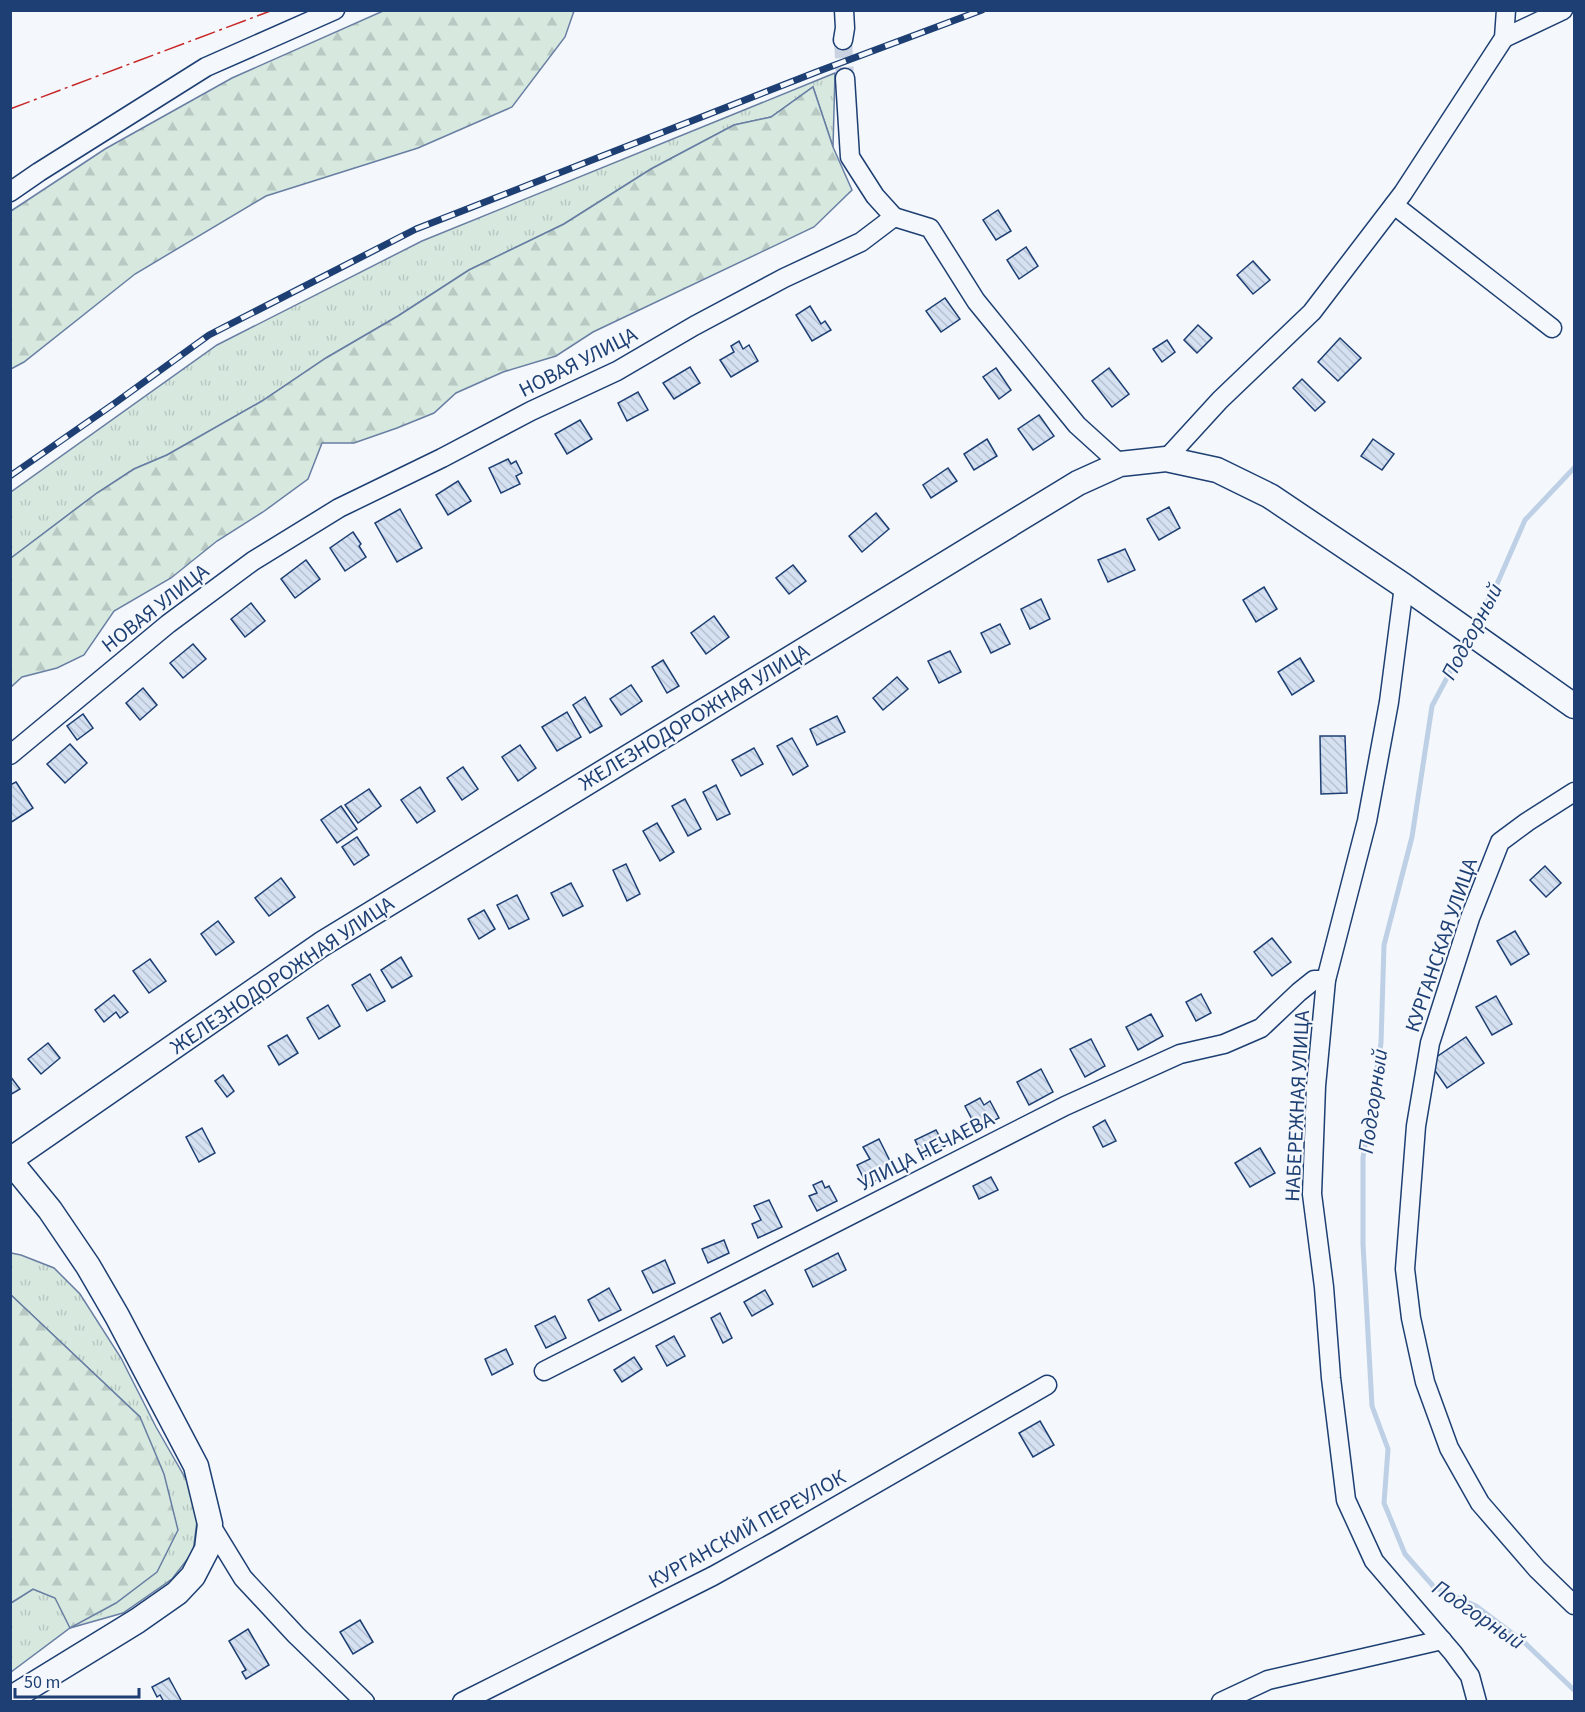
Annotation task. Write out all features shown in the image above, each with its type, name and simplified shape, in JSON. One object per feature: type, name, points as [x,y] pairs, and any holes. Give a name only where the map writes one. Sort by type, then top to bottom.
[{"type":"main road","name":"ЖЕЛЕЗНОДОРОЖНАЯ УЛИЦА","points":[[10,1160],[322,944],[1078,483],[1120,464],[1166,459],[1217,471],[1270,496],[1404,586],[1521,669]]},
{"type":"main road","points":[[1521,669],[1575,699]]},
{"type":"main road","points":[[1521,669],[1575,706]]},
{"type":"main road","points":[[10,1160],[50,1210],[88,1266],[117,1316],[196,1466],[210,1524],[207,1549],[193,1576],[177,1593],[137,1621],[10,1699]]},
{"type":"street","points":[[10,192],[206,67],[335,10]]},
{"type":"street","points":[[843,40],[844,10]]},
{"type":"street","points":[[1166,459],[1220,400],[1312,312],[1394,205],[1504,38],[1506,10]]},
{"type":"street","points":[[1504,38],[1563,10]]},
{"type":"street","points":[[845,78],[850,157],[875,196],[894,217],[930,228],[976,301],[1077,424],[1120,464]]},
{"type":"street","points":[[1394,205],[1552,328]]},
{"type":"street","name":"НОВАЯ УЛИЦА","points":[[10,755],[168,624],[243,568],[339,508],[442,458],[531,411],[617,371],[784,278],[861,242],[894,217]]},
{"type":"street","name":"НАБЕРЕЖНАЯ УЛИЦА","points":[[1404,586],[1389,702],[1367,821],[1326,980],[1316,1086],[1312,1194],[1346,1500],[1374,1561],[1470,1676],[1477,1701]]},
{"type":"street","name":"КУРГАНСКАЯ УЛИЦА","points":[[1575,792],[1500,842],[1470,918],[1430,1043],[1416,1126],[1405,1269],[1411,1318],[1425,1382],[1449,1448],[1480,1503],[1537,1569],[1575,1605]]},
{"type":"street","name":"УЛИЦА НЕЧАЕВА","points":[[544,1371],[1065,1106],[1180,1054],[1224,1044],[1261,1028],[1314,980],[1326,980]]},
{"type":"street","name":"КУРГАНСКИЙ ПЕРЕУЛОК","points":[[462,1701],[713,1576],[1047,1384]]},
{"type":"street","points":[[210,1524],[243,1578],[296,1635],[365,1701]]},
{"type":"street","points":[[1221,1701],[1268,1680],[1442,1640]]},
{"type":"green space","points":[[383,11],[574,11],[565,37],[512,107],[418,148],[266,196],[135,274],[24,362],[11,369],[11,211],[105,149],[232,78]]},
{"type":"green space","points":[[835,73],[833,147],[813,87],[771,117],[734,125],[651,169],[564,224],[469,270],[398,316],[326,358],[262,401],[167,455],[134,469],[97,493],[11,558],[11,492],[217,345],[422,241]]},
{"type":"green space","points":[[813,87],[833,147],[852,190],[814,227],[593,332],[556,356],[503,372],[456,393],[434,413],[354,443],[322,443],[308,479],[263,512],[217,541],[171,578],[114,611],[84,655],[57,668],[22,677],[11,687],[11,558],[97,493],[134,469],[167,455],[262,401],[326,358],[398,316],[469,270],[564,224],[651,169],[734,125],[771,117]]},
{"type":"green space","points":[[11,1253],[54,1268],[80,1294],[121,1358],[156,1427],[191,1488],[197,1521],[193,1552],[172,1579],[123,1613],[70,1628],[11,1672],[11,1603],[33,1589],[56,1598],[70,1627],[140,1417],[11,1295]]},
{"type":"green space","points":[[11,1295],[140,1417],[164,1474],[178,1530],[157,1572],[116,1603],[70,1628],[55,1598],[33,1589],[11,1603]]},
{"type":"building","points":[[998,210],[1011,231],[996,240],[983,220]]},
{"type":"building","points":[[1026,247],[1038,266],[1019,279],[1007,260]]},
{"type":"building","points":[[1253,261],[1270,280],[1253,294],[1237,275]]},
{"type":"building","points":[[945,298],[960,319],[941,332],[926,311]]},
{"type":"building","points":[[810,306],[821,324],[825,321],[831,330],[812,341],[796,315]]},
{"type":"building","points":[[1198,325],[1212,338],[1197,353],[1184,340]]},
{"type":"building","points":[[1340,338],[1361,358],[1338,381],[1318,362]]},
{"type":"building","points":[[1167,340],[1175,352],[1162,362],[1153,349]]},
{"type":"building","points":[[739,341],[743,349],[749,345],[758,361],[731,377],[720,360],[734,352],[731,346]]},
{"type":"building","points":[[690,367],[700,383],[674,399],[663,383]]},
{"type":"building","points":[[996,368],[1011,390],[999,399],[983,377]]},
{"type":"building","points":[[1109,368],[1129,394],[1112,407],[1092,381]]},
{"type":"building","points":[[1302,379],[1325,402],[1315,411],[1293,388]]},
{"type":"building","points":[[638,392],[648,410],[627,421],[618,403]]},
{"type":"building","points":[[1039,415],[1054,436],[1033,450],[1018,429]]},
{"type":"building","points":[[580,420],[592,439],[567,454],[555,434]]},
{"type":"building","points":[[987,439],[997,456],[974,470],[964,454]]},
{"type":"building","points":[[1373,439],[1394,454],[1382,470],[1361,456]]},
{"type":"building","points":[[508,459],[511,464],[516,461],[522,473],[516,476],[520,484],[501,493],[489,468]]},
{"type":"building","points":[[948,468],[957,481],[931,498],[923,485]]},
{"type":"building","points":[[458,481],[471,501],[448,515],[436,495]]},
{"type":"building","points":[[1169,507],[1180,528],[1159,540],[1147,519]]},
{"type":"building","points":[[400,509],[422,548],[397,562],[375,523]]},
{"type":"building","points":[[876,513],[889,529],[862,552],[849,536]]},
{"type":"building","points":[[353,532],[366,557],[345,571],[330,548]]},
{"type":"building","points":[[1125,549],[1135,570],[1108,582],[1098,560]]},
{"type":"building","points":[[306,560],[320,579],[295,598],[281,579]]},
{"type":"building","points":[[793,565],[806,581],[789,594],[776,578]]},
{"type":"building","points":[[1264,587],[1277,609],[1256,622],[1243,600]]},
{"type":"building","points":[[1041,599],[1050,619],[1030,629],[1021,609]]},
{"type":"building","points":[[251,603],[265,621],[245,637],[231,619]]},
{"type":"building","points":[[714,616],[729,637],[706,654],[691,633]]},
{"type":"building","points":[[1000,624],[1010,644],[991,653],[981,633]]},
{"type":"building","points":[[193,644],[206,659],[183,678],[170,663]]},
{"type":"building","points":[[950,651],[961,672],[939,683],[928,661]]},
{"type":"building","points":[[1300,658],[1314,681],[1292,695],[1278,672]]},
{"type":"building","points":[[663,660],[679,686],[667,693],[652,667]]},
{"type":"building","points":[[897,677],[908,689],[883,710],[873,698]]},
{"type":"building","points":[[631,685],[642,701],[621,715],[610,699]]},
{"type":"building","points":[[143,688],[157,705],[140,720],[126,703]]},
{"type":"building","points":[[585,697],[602,726],[590,733],[573,705]]},
{"type":"building","points":[[567,712],[581,737],[557,751],[542,727]]},
{"type":"building","points":[[83,714],[93,728],[77,740],[67,726]]},
{"type":"building","points":[[837,716],[845,732],[817,745],[810,729]]},
{"type":"building","points":[[1320,736],[1345,736],[1347,793],[1321,794]]},
{"type":"building","points":[[792,738],[808,766],[793,775],[777,746]]},
{"type":"building","points":[[70,744],[87,763],[65,783],[47,764]]},
{"type":"building","points":[[520,745],[536,768],[518,781],[502,757]]},
{"type":"building","points":[[754,748],[763,764],[741,776],[732,760]]},
{"type":"building","points":[[463,767],[478,789],[462,800],[447,778]]},
{"type":"building","points":[[16,782],[33,808],[10,823],[10,785]]},
{"type":"building","points":[[716,785],[730,814],[717,820],[703,792]]},
{"type":"building","points":[[420,787],[435,811],[417,823],[401,800]]},
{"type":"building","points":[[369,789],[381,806],[358,823],[345,805]]},
{"type":"building","points":[[685,799],[701,829],[688,836],[672,806]]},
{"type":"building","points":[[341,806],[357,829],[337,843],[321,820]]},
{"type":"building","points":[[657,823],[674,852],[660,861],[643,831]]},
{"type":"building","points":[[357,837],[369,855],[354,865],[342,847]]},
{"type":"building","points":[[626,864],[640,894],[627,901],[613,870]]},
{"type":"building","points":[[1545,866],[1561,883],[1546,897],[1530,880]]},
{"type":"building","points":[[281,878],[295,897],[269,916],[255,898]]},
{"type":"building","points":[[571,883],[583,906],[563,916],[551,893]]},
{"type":"building","points":[[517,895],[529,919],[509,929],[497,905]]},
{"type":"building","points":[[484,910],[495,929],[479,939],[468,919]]},
{"type":"building","points":[[218,921],[234,942],[216,955],[201,934]]},
{"type":"building","points":[[1515,931],[1529,954],[1511,965],[1497,941]]},
{"type":"building","points":[[1272,938],[1291,962],[1272,976],[1254,952]]},
{"type":"building","points":[[401,957],[412,976],[392,988],[381,970]]},
{"type":"building","points":[[150,959],[166,981],[149,993],[133,971]]},
{"type":"building","points":[[370,974],[385,1001],[367,1011],[352,985]]},
{"type":"building","points":[[1201,994],[1211,1013],[1196,1021],[1186,1002]]},
{"type":"building","points":[[114,995],[128,1012],[120,1018],[116,1012],[104,1022],[95,1010]]},
{"type":"building","points":[[1496,996],[1512,1024],[1492,1035],[1476,1007]]},
{"type":"building","points":[[328,1005],[340,1026],[319,1039],[307,1018]]},
{"type":"building","points":[[1151,1014],[1163,1036],[1138,1050],[1126,1027]]},
{"type":"building","points":[[287,1035],[298,1053],[279,1065],[268,1046]]},
{"type":"building","points":[[1466,1037],[1484,1063],[1447,1088],[1429,1062]]},
{"type":"building","points":[[1091,1039],[1105,1066],[1085,1077],[1070,1049]]},
{"type":"building","points":[[48,1043],[60,1058],[41,1074],[28,1059]]},
{"type":"building","points":[[1041,1069],[1053,1092],[1029,1105],[1017,1082]]},
{"type":"building","points":[[223,1075],[234,1091],[227,1097],[215,1081]]},
{"type":"building","points":[[10,1076],[20,1089],[10,1095]]},
{"type":"building","points":[[980,1098],[984,1105],[990,1101],[999,1118],[977,1129],[965,1106]]},
{"type":"building","points":[[1105,1120],[1116,1141],[1103,1147],[1093,1127]]},
{"type":"building","points":[[202,1128],[215,1153],[199,1162],[186,1137]]},
{"type":"building","points":[[936,1130],[945,1146],[923,1157],[915,1140]]},
{"type":"building","points":[[879,1139],[895,1171],[867,1185],[857,1165],[870,1159],[863,1147]]},
{"type":"building","points":[[1260,1148],[1275,1173],[1250,1187],[1235,1163]]},
{"type":"building","points":[[991,1177],[998,1190],[979,1199],[973,1186]]},
{"type":"building","points":[[822,1181],[825,1188],[829,1186],[837,1201],[817,1211],[809,1196],[817,1193],[813,1185]]},
{"type":"building","points":[[769,1200],[782,1227],[758,1238],[752,1224],[761,1220],[754,1206]]},
{"type":"building","points":[[724,1240],[729,1253],[708,1263],[702,1249]]},
{"type":"building","points":[[838,1253],[846,1270],[813,1287],[805,1270]]},
{"type":"building","points":[[665,1260],[675,1283],[653,1293],[642,1271]]},
{"type":"building","points":[[609,1288],[621,1310],[599,1321],[588,1300]]},
{"type":"building","points":[[765,1290],[773,1304],[752,1316],[744,1302]]},
{"type":"building","points":[[720,1313],[732,1338],[723,1343],[711,1318]]},
{"type":"building","points":[[555,1316],[566,1338],[546,1348],[535,1326]]},
{"type":"building","points":[[674,1336],[685,1356],[667,1366],[656,1346]]},
{"type":"building","points":[[506,1349],[513,1364],[492,1375],[485,1359]]},
{"type":"building","points":[[634,1357],[642,1369],[622,1382],[614,1370]]},
{"type":"building","points":[[1040,1421],[1054,1445],[1033,1457],[1019,1433]]},
{"type":"building","points":[[360,1620],[373,1642],[353,1654],[340,1632]]},
{"type":"building","points":[[248,1629],[269,1665],[246,1679],[242,1672],[246,1670],[229,1641]]},
{"type":"building","points":[[169,1678],[182,1702],[164,1702],[160,1695],[157,1697],[152,1687]]},
{"type":"waterway","name":"Подгорный","points":[[1474,627],[1497,584],[1525,520],[1574,468]]},
{"type":"waterway","name":"Подгорный","points":[[1468,638],[1432,706],[1412,837],[1384,945],[1381,1043],[1363,1158],[1363,1244],[1372,1406],[1388,1449],[1384,1503],[1405,1554],[1434,1587],[1476,1606],[1525,1643],[1574,1690]]},
{"type":"tunnel","points":[[843,40],[845,78]]},
{"type":"railway","points":[[10,476],[209,335],[416,229],[819,71],[982,10]]},
{"type":"power","points":[[10,109],[273,10]]}]
